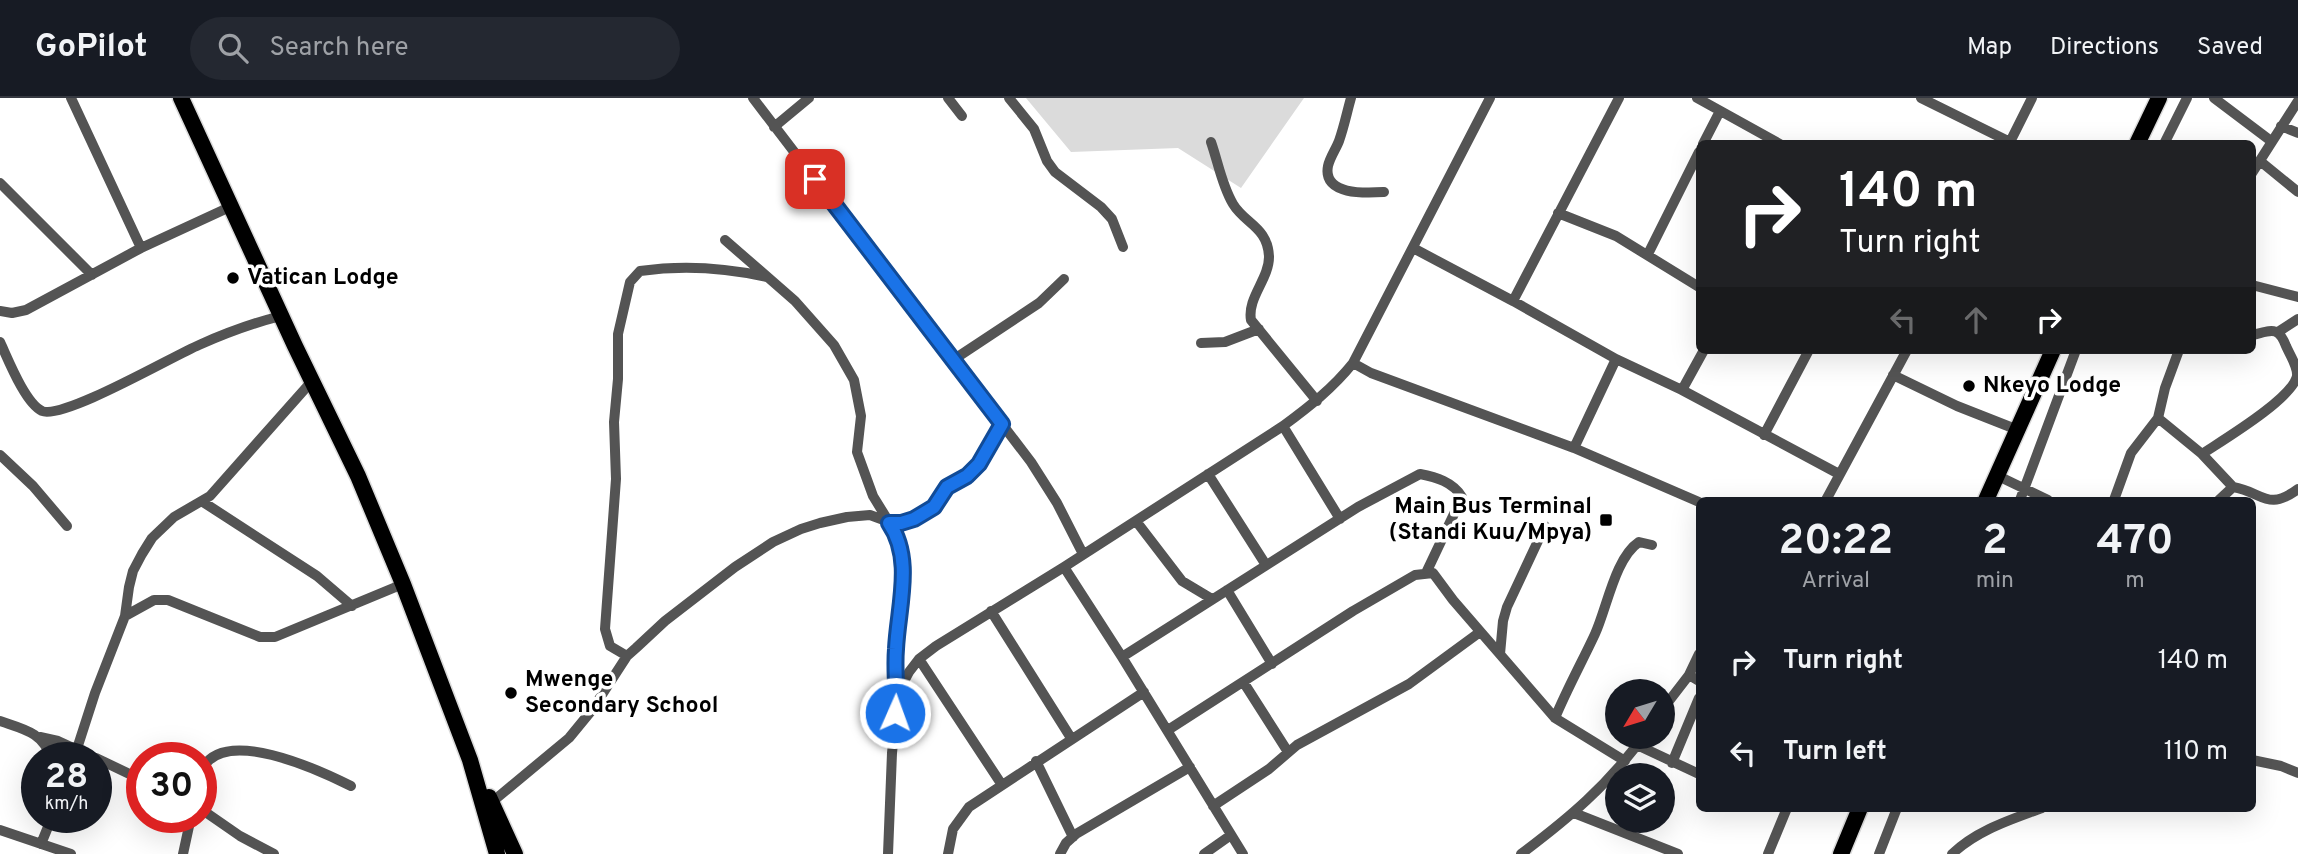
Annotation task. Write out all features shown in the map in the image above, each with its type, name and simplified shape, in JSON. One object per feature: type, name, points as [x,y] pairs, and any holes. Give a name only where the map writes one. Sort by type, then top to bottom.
[{"type":"highway","points":[[181,98],[358,476],[403,584],[470,760],[496,854]]},
{"type":"highway","points":[[2139,140],[2159,98]]},
{"type":"highway","points":[[1987,497],[2051,354]]},
{"type":"highway","points":[[470,760],[492,802],[514,854]]},
{"type":"highway","points":[[1841,854],[1858,812]]},
{"type":"street","points":[[71,98],[141,248]]},
{"type":"street","points":[[753,98],[1031,462],[1051,492],[1083,554]]},
{"type":"street","points":[[774,127],[809,98]]},
{"type":"street","points":[[948,98],[962,116]]},
{"type":"street","points":[[1009,98],[1034,129],[1041,141],[1047,162],[1055,172],[1101,207],[1112,219],[1123,247]]},
{"type":"street","points":[[1351,98],[1338,144],[1329,164],[1330,178],[1337,187],[1348,192],[1384,192]]},
{"type":"street","points":[[898,693],[919,659],[1283,426],[1317,401],[1341,378],[1353,363],[1489,98]]},
{"type":"street","points":[[1513,301],[1619,98]]},
{"type":"street","points":[[1697,98],[1773,140]]},
{"type":"street","points":[[1921,98],[2004,140]]},
{"type":"street","points":[[2011,140],[2032,98]]},
{"type":"street","points":[[2166,140],[2187,98]]},
{"type":"street","points":[[2214,98],[2271,141]]},
{"type":"street","points":[[2256,167],[2298,101]]},
{"type":"street","points":[[1705,140],[1720,111]]},
{"type":"street","points":[[2281,126],[2298,133]]},
{"type":"street","points":[[1211,142],[1234,206],[1256,225],[1269,255],[1250,316],[1284,363],[1317,401]]},
{"type":"street","points":[[1648,254],[1696,158]]},
{"type":"street","points":[[2260,161],[2298,191]]},
{"type":"street","points":[[0,183],[92,275]]},
{"type":"street","points":[[0,311],[12,313],[26,310],[141,248],[232,206]]},
{"type":"street","points":[[1558,213],[1616,236],[1696,285]]},
{"type":"street","points":[[725,240],[747,262],[795,301],[848,366],[854,380],[861,416],[857,452],[873,496],[899,540],[904,566],[895,653],[898,693],[892,753],[888,854]]},
{"type":"street","points":[[1413,248],[1616,359],[1682,390],[1839,474]]},
{"type":"street","points":[[627,656],[610,646],[605,629],[615,479],[614,422],[618,334],[630,282],[640,271],[677,269],[724,271],[768,277]]},
{"type":"street","points":[[953,360],[1039,303],[1064,279]]},
{"type":"street","points":[[2256,286],[2298,297]]},
{"type":"street","points":[[0,342],[33,404],[40,410],[53,412],[133,378],[203,343],[281,316]]},
{"type":"street","points":[[2277,332],[2298,319]]},
{"type":"street","points":[[1201,343],[1225,342],[1259,329]]},
{"type":"street","points":[[2202,454],[2252,421],[2291,389],[2297,372],[2284,340],[2274,330],[2256,334]]},
{"type":"street","points":[[1682,390],[1702,354]]},
{"type":"street","points":[[1764,435],[1807,354]]},
{"type":"street","points":[[1828,497],[1905,354]]},
{"type":"street","points":[[2021,497],[2075,354]]},
{"type":"street","points":[[2114,497],[2131,453],[2158,418],[2178,354]]},
{"type":"street","points":[[1574,448],[1616,359]]},
{"type":"street","points":[[1353,363],[1371,373],[1574,448],[1696,501]]},
{"type":"street","points":[[1893,375],[1957,406],[2018,430]]},
{"type":"street","points":[[80,742],[125,616],[133,571],[152,538],[183,510],[203,502],[312,381]]},
{"type":"street","points":[[2158,418],[2202,454],[2233,487],[2272,502],[2280,501],[2298,489]]},
{"type":"street","points":[[492,802],[569,738],[592,710],[627,656],[665,621],[735,567],[792,532],[847,517],[870,515],[889,523],[914,519],[934,507],[947,487],[967,476],[979,464],[1002,424]]},
{"type":"street","points":[[1283,426],[1339,519]]},
{"type":"street","points":[[0,455],[33,486],[68,526]]},
{"type":"street","points":[[1208,474],[1266,565]]},
{"type":"street","points":[[1122,657],[1339,519],[1419,474],[1440,479],[1454,487],[1460,493],[1461,502],[1426,573]]},
{"type":"street","points":[[1996,475],[2041,497]]},
{"type":"street","points":[[2222,497],[2233,487]]},
{"type":"street","points":[[203,502],[317,576],[352,606]]},
{"type":"street","points":[[1136,521],[1182,581],[1212,599]]},
{"type":"street","points":[[1500,654],[1507,607],[1545,526]]},
{"type":"street","points":[[1555,718],[1595,633],[1626,555],[1639,542],[1652,545]]},
{"type":"street","points":[[1064,567],[1243,854]]},
{"type":"street","points":[[1168,730],[1353,611],[1415,575],[1433,573],[1452,600],[1555,718],[1625,761]]},
{"type":"street","points":[[125,616],[154,600],[169,600],[267,637],[289,632],[403,584]]},
{"type":"street","points":[[1227,590],[1272,664]]},
{"type":"street","points":[[991,611],[1071,738]]},
{"type":"street","points":[[1213,806],[1317,733],[1409,684],[1480,632]]},
{"type":"street","points":[[919,659],[1002,785]]},
{"type":"street","points":[[1675,693],[1696,660]]},
{"type":"street","points":[[1689,675],[1696,679]]},
{"type":"street","points":[[1244,683],[1288,752]]},
{"type":"street","points":[[948,854],[953,829],[963,812],[1144,692]]},
{"type":"street","points":[[1652,749],[1672,763],[1696,705]]},
{"type":"street","points":[[0,721],[51,742]]},
{"type":"street","points":[[40,737],[44,742]]},
{"type":"street","points":[[1523,853],[1604,786],[1634,749]]},
{"type":"street","points":[[217,756],[253,751],[301,762],[351,786]]},
{"type":"street","points":[[1037,761],[1073,837]]},
{"type":"street","points":[[2256,761],[2281,766],[2298,774]]},
{"type":"street","points":[[1675,764],[1696,773]]},
{"type":"street","points":[[1060,854],[1073,837],[1190,767]]},
{"type":"street","points":[[1768,854],[1785,812]]},
{"type":"street","points":[[1879,854],[1895,812]]},
{"type":"street","points":[[1952,854],[1964,843],[1998,824],[2031,812]]},
{"type":"street","points":[[1574,813],[1678,854]]},
{"type":"street","points":[[217,821],[274,854]]},
{"type":"street","points":[[0,830],[71,854]]},
{"type":"street","points":[[41,844],[45,833]]},
{"type":"street","points":[[183,854],[188,833]]},
{"type":"street","points":[[1203,854],[1231,835]]},
{"type":"shaded area","points":[[1026,98],[1304,98],[1241,188],[1178,148],[1071,152]]},
{"type":"place","name":"Vatican Lodge","points":[[233,278]]},
{"type":"place","name":"Nkeyo Lodge","points":[[1969,386]]},
{"type":"place","name":"Main Bus Terminal (Standi Kuu/Mpya)","points":[[1606,520]]},
{"type":"place","name":"Mwenge Secondary School","points":[[511,693]]},
{"type":"route","points":[[815,179],[1002,424],[979,464],[967,476],[947,487],[928,513],[901,523],[889,523],[899,540],[904,566],[896,634],[895,669],[898,693],[895,713]]}]
